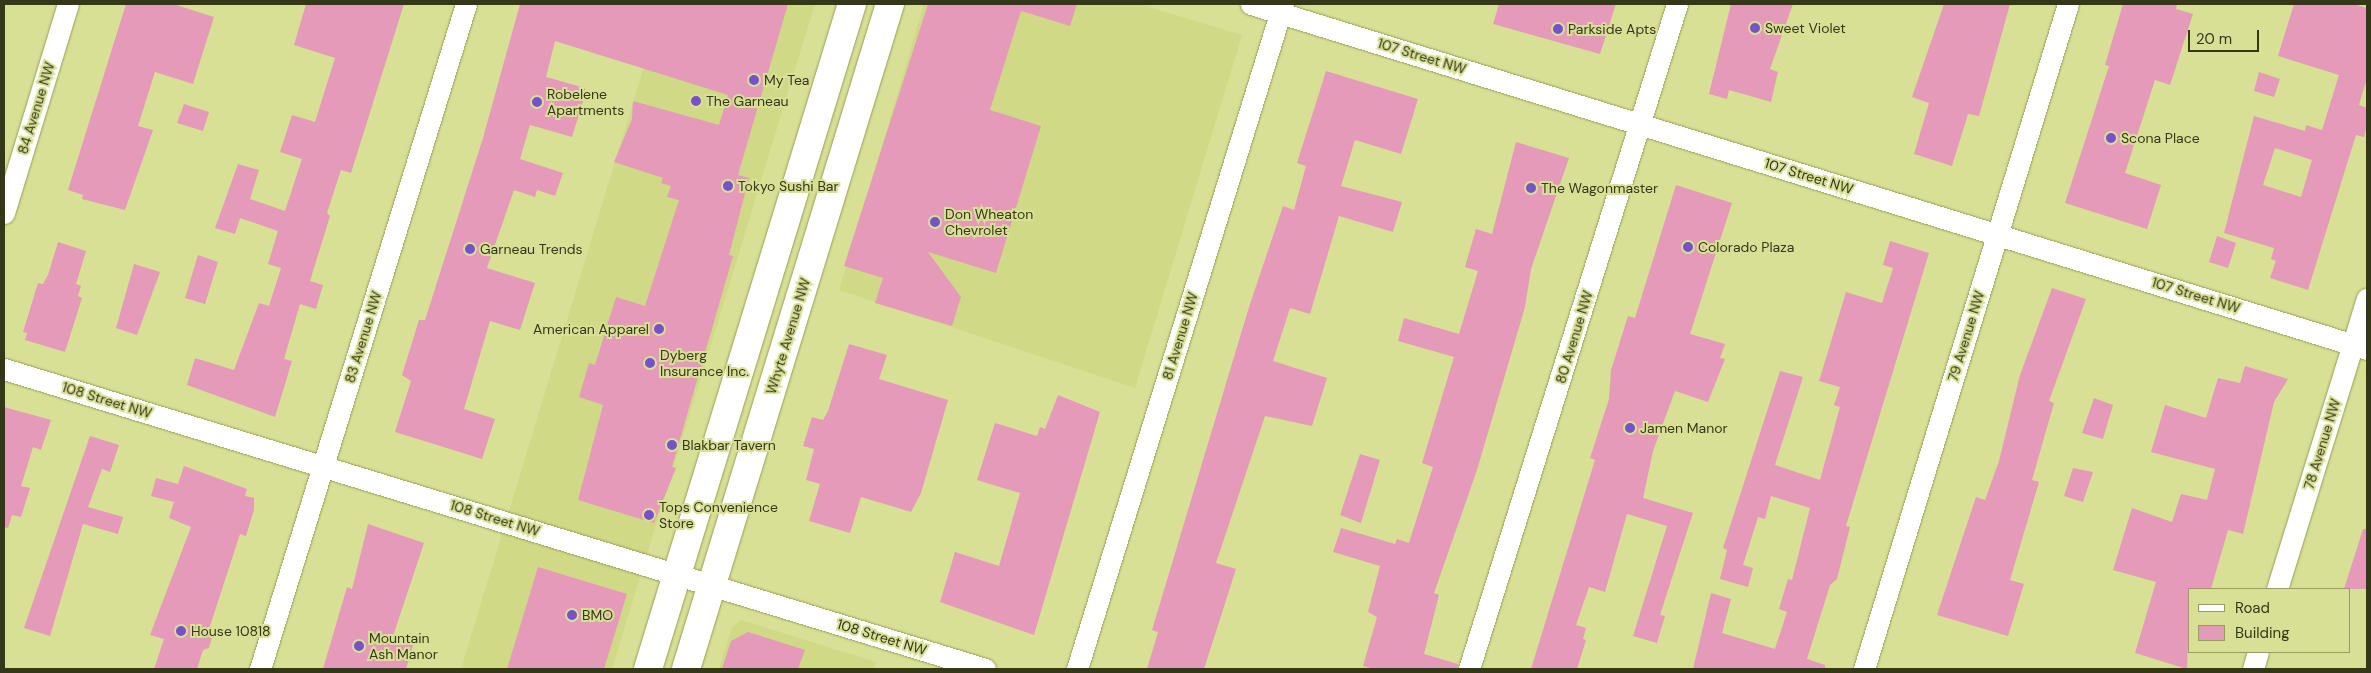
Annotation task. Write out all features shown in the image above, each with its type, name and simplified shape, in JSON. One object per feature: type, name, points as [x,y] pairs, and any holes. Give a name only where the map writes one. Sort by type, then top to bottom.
[{"type":"main road","points":[[648,669],[852,4]]},
{"type":"main road","name":"Whyte Avenue NW","points":[[686,669],[890,4]]},
{"type":"street","name":"84 Avenue NW","points":[[4,213],[68,4]]},
{"type":"street","name":"83 Avenue NW","points":[[260,669],[466,4]]},
{"type":"street","name":"107 Street NW","points":[[1251,4],[1281,8],[1640,124],[2360,347]]},
{"type":"street","name":"80 Avenue NW","points":[[1469,669],[1677,4]]},
{"type":"street","name":"79 Avenue NW","points":[[1864,669],[2068,4]]},
{"type":"street","name":"81 Avenue NW","points":[[1077,669],[1281,8]]},
{"type":"street","name":"78 Avenue NW","points":[[2278,588],[2360,347],[2367,299]]},
{"type":"street","name":"108 Street NW","points":[[4,369],[678,573],[985,669]]},
{"type":"street","points":[[2253,669],[2258,653]]},
{"type":"shaded area","points":[[663,4],[815,4],[612,669],[461,669]]},
{"type":"shaded area","points":[[924,4],[1139,4],[1242,35],[1135,388],[839,290]]},
{"type":"shaded area","points":[[741,620],[876,662],[874,669],[719,669],[732,627]]},
{"type":"building","points":[[126,4],[173,4],[214,17],[193,84],[155,72],[138,126],[153,130],[125,210],[82,199],[83,195],[68,190]]},
{"type":"building","points":[[306,4],[404,4],[351,173],[341,170],[327,213],[330,216],[310,281],[323,285],[316,309],[300,304],[284,359],[292,361],[275,417],[187,385],[195,358],[234,370],[259,303],[269,306],[281,268],[268,264],[278,231],[240,218],[235,234],[215,228],[238,164],[259,170],[250,199],[285,211],[302,159],[280,152],[292,115],[315,122],[335,58],[294,45]]},
{"type":"building","points":[[520,4],[788,4],[738,175],[749,178],[729,255],[733,256],[672,467],[676,468],[654,523],[578,500],[603,405],[579,397],[589,363],[595,365],[616,297],[645,306],[679,200],[667,197],[671,186],[661,183],[663,178],[614,162],[632,119],[633,101],[719,125],[728,95],[555,41],[546,77],[585,88],[585,95],[572,137],[530,125],[520,159],[563,173],[555,196],[537,190],[535,197],[514,190],[487,268],[535,283],[520,330],[490,321],[464,409],[495,419],[482,459],[395,432],[411,381],[402,375],[419,320],[425,320],[483,138]]},
{"type":"building","name":"Don Wheaton Chevrolet","points":[[928,4],[1077,4],[1070,26],[1021,11],[990,110],[1041,126],[996,273],[928,252],[961,297],[952,326],[875,303],[883,278],[844,266]]},
{"type":"building","name":"Parkside Apts","points":[[1499,4],[1616,4],[1600,54],[1493,24]]},
{"type":"building","points":[[1731,4],[1793,4],[1770,69],[1778,72],[1771,102],[1729,90],[1727,99],[1709,94]]},
{"type":"building","points":[[1944,4],[2010,4],[1979,116],[1968,114],[1952,166],[1914,154],[1929,103],[1912,97]]},
{"type":"building","points":[[2123,4],[2177,4],[2176,9],[2193,14],[2170,85],[2155,80],[2125,173],[2161,185],[2147,229],[2065,203],[2109,66],[2105,65]]},
{"type":"building","points":[[2294,4],[2353,4],[2367,8],[2367,78],[2359,105],[2367,108],[2367,125],[2364,137],[2356,135],[2308,290],[2270,278],[2276,261],[2271,259],[2274,248],[2224,233],[2254,116],[2305,131],[2306,125],[2322,130],[2339,75],[2278,56]],"holes":[[[2275,148],[2312,160],[2301,197],[2263,185]]]},
{"type":"building","points":[[1326,71],[1418,99],[1401,154],[1355,140],[1341,186],[1402,202],[1393,232],[1339,216],[1310,314],[1290,308],[1273,361],[1327,378],[1312,426],[1265,416],[1216,563],[1236,569],[1204,669],[1147,669],[1158,632],[1152,630],[1249,307],[1283,206],[1294,210],[1306,166],[1297,163]]},
{"type":"building","points":[[2259,72],[2280,79],[2274,97],[2254,91]]},
{"type":"building","points":[[184,104],[209,112],[203,131],[177,123]]},
{"type":"building","points":[[1516,142],[1569,158],[1531,269],[1525,307],[1477,470],[1434,593],[1439,595],[1424,654],[1458,664],[1457,669],[1374,669],[1363,666],[1377,617],[1368,612],[1380,566],[1333,552],[1341,528],[1395,544],[1397,539],[1409,543],[1433,467],[1422,463],[1454,357],[1398,341],[1404,318],[1459,334],[1478,271],[1465,267],[1476,229],[1492,234]]},
{"type":"building","points":[[1676,185],[1732,203],[1690,334],[1725,344],[1720,358],[1725,359],[1708,402],[1675,391],[1653,451],[1643,498],[1693,513],[1660,615],[1665,616],[1657,643],[1633,636],[1667,526],[1627,514],[1605,592],[1589,587],[1576,625],[1586,628],[1583,639],[1586,640],[1577,669],[1531,669],[1595,460],[1590,458],[1609,399],[1611,370],[1628,316],[1635,318]]},
{"type":"building","points":[[2217,236],[2236,243],[2228,268],[2209,262]]},
{"type":"building","points":[[1890,241],[1929,253],[1846,526],[1850,527],[1837,579],[1830,585],[1807,659],[1825,665],[1825,669],[1693,669],[1711,593],[1731,599],[1722,633],[1775,649],[1787,612],[1779,609],[1788,579],[1792,580],[1810,508],[1771,496],[1765,519],[1758,517],[1743,565],[1753,568],[1748,587],[1720,579],[1727,550],[1723,548],[1780,371],[1803,377],[1775,465],[1820,480],[1840,407],[1834,405],[1840,387],[1819,381],[1846,292],[1882,303],[1893,268],[1883,265]]},
{"type":"building","points":[[58,242],[86,251],[76,284],[81,286],[78,296],[82,298],[65,352],[25,340],[27,333],[23,332],[38,283],[43,284],[48,275]]},
{"type":"building","points":[[198,255],[218,262],[205,304],[185,298]]},
{"type":"building","points":[[134,264],[160,272],[137,335],[116,328]]},
{"type":"building","points":[[2052,288],[2086,299],[2049,401],[2054,403],[2032,480],[2039,482],[2010,580],[2024,584],[2008,636],[1937,615],[1976,497],[1985,500],[1999,461],[2020,375]]},
{"type":"building","points":[[849,344],[887,355],[879,379],[948,400],[921,493],[911,512],[861,497],[850,533],[809,521],[820,484],[806,480],[814,449],[803,446],[812,417],[823,420],[828,411]]},
{"type":"building","points":[[2245,366],[2288,379],[2274,402],[2243,534],[2228,530],[2211,588],[2188,588],[2187,669],[2135,653],[2156,582],[2113,570],[2132,508],[2172,522],[2181,494],[2207,500],[2215,469],[2151,452],[2165,405],[2206,418],[2218,378],[2240,383]]},
{"type":"building","points":[[1058,395],[1100,412],[1034,635],[940,602],[955,552],[999,566],[1020,493],[977,480],[995,423],[1037,436],[1040,427],[1045,429]]},
{"type":"building","points":[[2094,398],[2113,405],[2103,439],[2082,433]]},
{"type":"building","points":[[4,407],[51,420],[41,450],[33,447],[21,486],[30,488],[21,517],[12,515],[8,528],[4,527]]},
{"type":"building","points":[[90,436],[119,445],[110,472],[102,469],[88,507],[123,517],[118,534],[83,524],[50,636],[24,628]]},
{"type":"building","points":[[1360,454],[1380,460],[1361,523],[1340,515]]},
{"type":"building","points":[[184,466],[247,489],[245,496],[254,498],[254,510],[246,536],[240,534],[209,629],[213,634],[209,648],[203,650],[197,669],[154,669],[164,639],[150,635],[191,527],[169,518],[174,502],[151,496],[156,478],[178,484]]},
{"type":"building","points":[[2073,468],[2093,472],[2083,502],[2064,496]]},
{"type":"building","points":[[368,524],[424,543],[392,639],[413,645],[406,669],[323,669],[347,587],[352,589]]},
{"type":"building","points":[[2363,529],[2367,529],[2367,589],[2344,588]]},
{"type":"building","name":"BMO","points":[[538,567],[627,594],[604,669],[507,669]]},
{"type":"building","points":[[748,632],[805,650],[798,669],[722,669],[731,641]]},
{"type":"place","name":"Sweet Violet","points":[[1755,28]]},
{"type":"place","name":"Parkside Apts","points":[[1558,29]]},
{"type":"place","name":"My Tea","points":[[754,80]]},
{"type":"place","name":"The Garneau","points":[[696,101]]},
{"type":"place","name":"Robelene Apartments","points":[[537,102]]},
{"type":"place","name":"Scona Place","points":[[2111,138]]},
{"type":"place","name":"Tokyo Sushi Bar","points":[[728,186]]},
{"type":"place","name":"The Wagonmaster","points":[[1531,188]]},
{"type":"place","name":"Don Wheaton Chevrolet","points":[[935,222]]},
{"type":"place","name":"Colorado Plaza","points":[[1688,247]]},
{"type":"place","name":"Garneau Trends","points":[[470,249]]},
{"type":"place","name":"American Apparel","points":[[659,329]]},
{"type":"place","name":"Dyberg Insurance Inc.","points":[[650,363]]},
{"type":"place","name":"Jamen Manor","points":[[1630,428]]},
{"type":"place","name":"Blakbar Tavern","points":[[672,445]]},
{"type":"place","name":"Tops Convenience Store","points":[[649,515]]},
{"type":"place","name":"BMO","points":[[572,615]]},
{"type":"place","name":"House 10818","points":[[181,631]]},
{"type":"place","name":"Mountain Ash Manor","points":[[359,646]]}]
